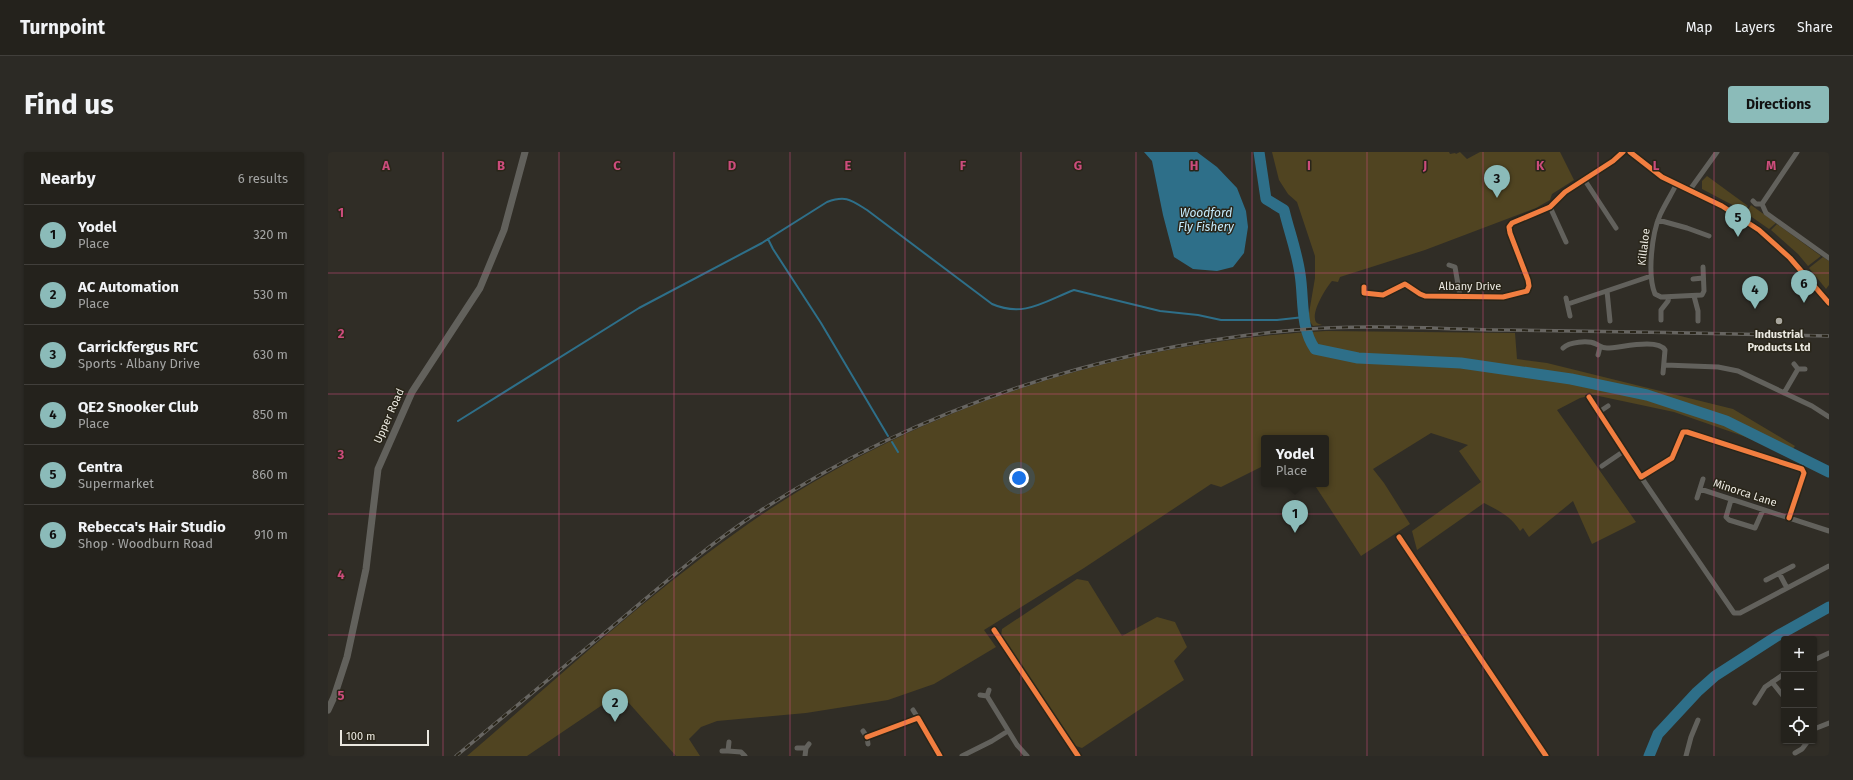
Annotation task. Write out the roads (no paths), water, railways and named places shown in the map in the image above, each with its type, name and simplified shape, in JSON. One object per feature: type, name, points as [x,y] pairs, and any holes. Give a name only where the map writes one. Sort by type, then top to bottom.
[{"type":"main road","name":"Upper Road","points":[[328,710],[347,657],[366,569],[378,469],[412,392],[480,288],[504,230],[525,152]]},
{"type":"street","name":"Albany Drive","points":[[1364,287],[1363,296],[1383,295],[1405,284],[1422,296],[1503,297],[1528,290],[1528,280],[1510,233],[1509,226],[1512,223],[1550,207],[1565,192],[1613,161],[1623,152]]},
{"type":"street","points":[[1630,152],[1658,174],[1741,217],[1771,240],[1803,271],[1829,303]]},
{"type":"street","points":[[1689,191],[1717,152]]},
{"type":"street","points":[[1762,204],[1797,152]]},
{"type":"street","points":[[1584,179],[1616,228]]},
{"type":"street","name":"Killaloe","points":[[1669,297],[1659,297],[1656,295],[1651,276],[1655,234],[1658,220],[1676,184]]},
{"type":"street","points":[[1753,201],[1756,204],[1762,204]]},
{"type":"street","points":[[1762,204],[1766,213],[1829,258]]},
{"type":"street","points":[[1550,207],[1566,242]]},
{"type":"street","name":"Killaloe","points":[[1658,220],[1709,236]]},
{"type":"street","name":"Albany Drive","points":[[1455,266],[1460,296]]},
{"type":"street","points":[[1661,320],[1661,310],[1668,302],[1669,297],[1701,296],[1704,294],[1703,267]]},
{"type":"street","name":"Killaloe","points":[[1568,304],[1651,276]]},
{"type":"street","points":[[1693,279],[1703,278]]},
{"type":"street","points":[[1607,291],[1610,321]]},
{"type":"street","points":[[1694,296],[1698,311],[1698,321]]},
{"type":"street","points":[[1566,298],[1570,316]]},
{"type":"street","points":[[1563,348],[1574,343],[1594,343],[1600,347],[1612,348],[1641,344],[1660,346],[1665,350],[1663,373]]},
{"type":"street","points":[[1598,355],[1600,347]]},
{"type":"street","points":[[1794,364],[1798,369]]},
{"type":"street","points":[[1664,365],[1729,369],[1743,373],[1812,406],[1829,417]]},
{"type":"street","points":[[1784,393],[1798,369]]},
{"type":"street","points":[[1798,369],[1805,369]]},
{"type":"street","points":[[1589,397],[1732,612],[1740,613],[1829,566]]},
{"type":"street","points":[[1599,412],[1608,406]]},
{"type":"street","points":[[1641,477],[1672,458],[1681,436],[1684,432],[1688,432],[1804,471],[1789,518]]},
{"type":"street","points":[[1602,466],[1624,451]]},
{"type":"street","points":[[1696,498],[1703,479]]},
{"type":"street","name":"Minorca Lane","points":[[1700,489],[1829,531]]},
{"type":"street","points":[[1731,500],[1726,517],[1729,520],[1755,528],[1763,510]]},
{"type":"street","points":[[1399,537],[1546,756]]},
{"type":"street","points":[[1766,580],[1793,566]]},
{"type":"street","points":[[1779,573],[1787,588]]},
{"type":"street","points":[[994,630],[1078,756]]},
{"type":"street","points":[[1817,659],[1829,653]]},
{"type":"street","points":[[1755,703],[1760,694],[1772,682],[1781,676]]},
{"type":"street","points":[[1772,682],[1781,693]]},
{"type":"street","points":[[987,696],[989,690]]},
{"type":"street","points":[[980,695],[987,696]]},
{"type":"street","points":[[987,696],[1008,730],[1027,756]]},
{"type":"street","points":[[913,710],[940,756]]},
{"type":"street","points":[[867,737],[918,718]]},
{"type":"street","points":[[1686,756],[1691,737],[1698,720]]},
{"type":"street","points":[[1817,728],[1829,722]]},
{"type":"street","points":[[962,756],[992,741],[1008,730]]},
{"type":"street","points":[[863,731],[867,737],[868,744]]},
{"type":"street","points":[[728,751],[729,742]]},
{"type":"street","points":[[1795,753],[1802,749],[1806,744]]},
{"type":"street","points":[[797,748],[807,746],[805,756]]},
{"type":"street","points":[[722,751],[741,752],[745,756]]},
{"type":"water","name":"Woodford Fly Fishery","points":[[1144,152],[1197,152],[1217,167],[1237,188],[1246,211],[1248,227],[1244,253],[1233,267],[1217,271],[1193,269],[1174,257],[1163,215],[1152,161]]},
{"type":"waterway","points":[[1259,152],[1266,199],[1284,210],[1299,266],[1303,313],[1307,332],[1315,349],[1358,358],[1461,363],[1571,379],[1647,395],[1726,421],[1829,472]]},
{"type":"waterway","points":[[458,421],[639,308],[762,243],[827,202],[839,199],[852,201],[867,210],[992,304],[1004,308],[1024,309],[1044,303],[1074,290],[1160,311],[1198,315],[1221,320],[1277,320],[1304,317]]},
{"type":"waterway","points":[[768,239],[821,323],[888,436]]},
{"type":"waterway","points":[[892,442],[898,452]]},
{"type":"waterway","points":[[1649,756],[1658,734],[1697,692],[1715,676],[1777,636],[1829,607]]},
{"type":"railway","points":[[456,756],[679,571],[718,540],[760,511],[821,474],[885,441],[950,413],[1017,388],[1085,367],[1154,351],[1225,338],[1322,328],[1401,327],[1829,336]]},
{"type":"place","name":"Carrickfergus RFC","points":[[1497,198]]},
{"type":"place","name":"Centra","points":[[1738,237]]},
{"type":"place","name":"Rebecca's Hair Studio","points":[[1804,303]]},
{"type":"place","name":"QE2 Snooker Club","points":[[1755,309]]},
{"type":"place","name":"Industrial Products Ltd","points":[[1779,321]]},
{"type":"place","name":"Yodel","points":[[1295,533]]},
{"type":"place","name":"AC Automation","points":[[615,722]]}]
